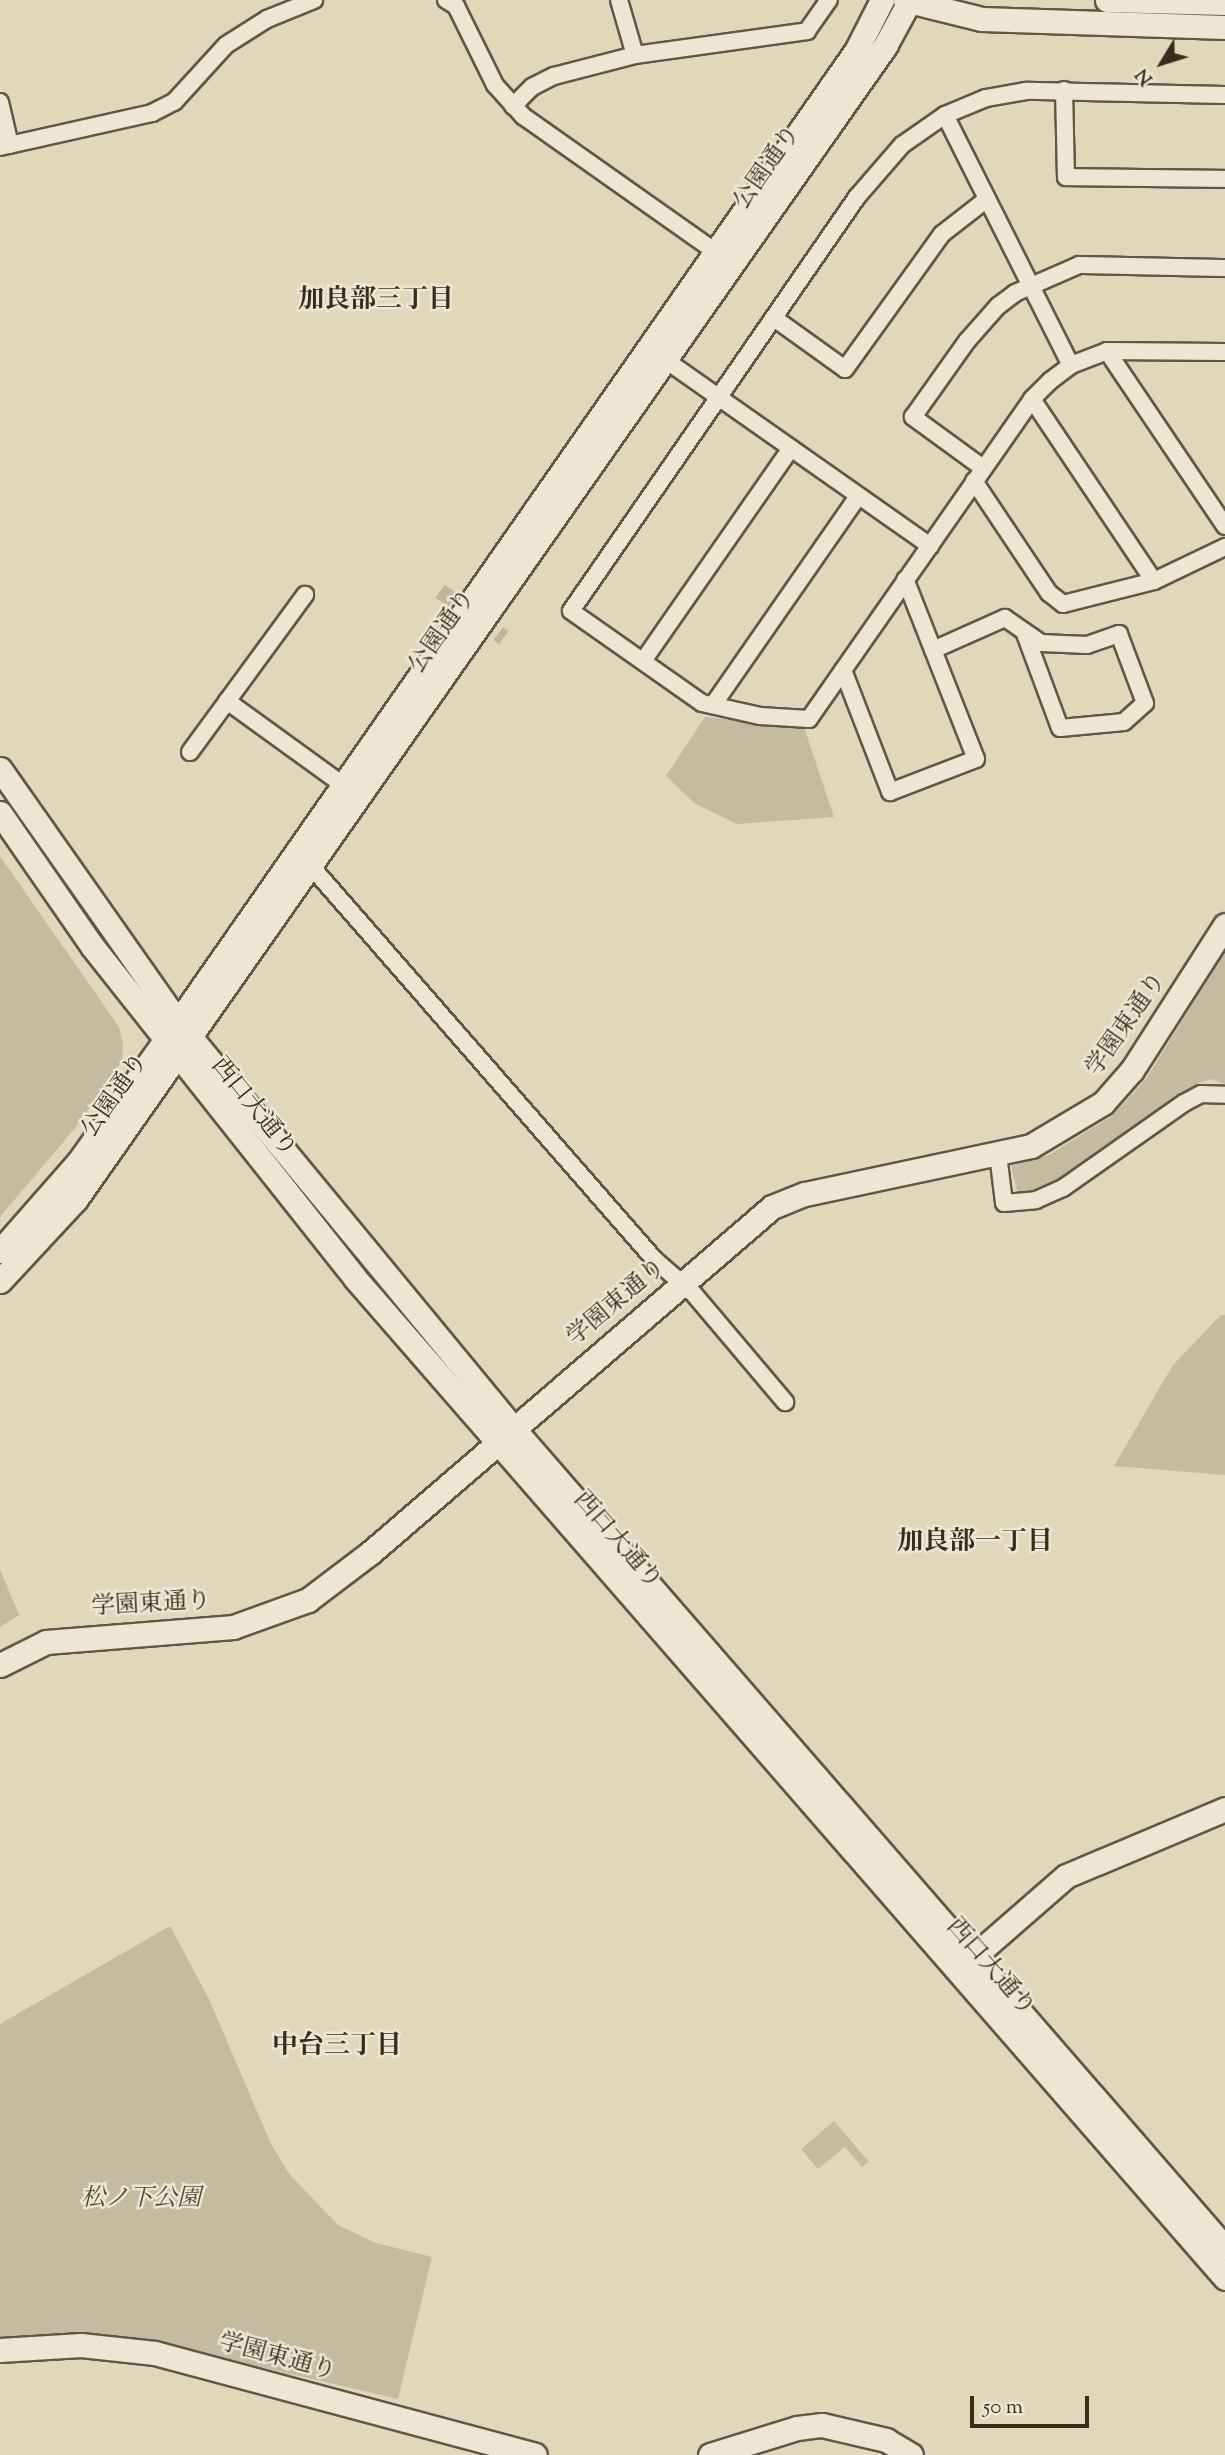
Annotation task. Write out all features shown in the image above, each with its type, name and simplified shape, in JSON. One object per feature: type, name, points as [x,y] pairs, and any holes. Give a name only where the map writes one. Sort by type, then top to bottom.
[{"type":"street","points":[[0,102],[5,146],[152,113],[174,102],[226,45],[267,19],[314,0]]},
{"type":"street","points":[[446,0],[456,6],[495,85],[513,106],[716,252]]},
{"type":"street","points":[[619,0],[635,55]]},
{"type":"street","points":[[513,106],[532,87],[554,76],[635,55],[807,31],[829,0]]},
{"type":"street","name":"公園通り","points":[[657,354],[716,252],[856,51],[882,0]]},
{"type":"street","points":[[1107,0],[1225,3]]},
{"type":"street","points":[[908,1],[982,19],[1225,27]]},
{"type":"street","name":"公園通り","points":[[0,1281],[76,1199],[177,1038],[657,354],[885,46],[908,1]]},
{"type":"street","points":[[1225,95],[1064,90],[986,98],[945,115],[902,145],[884,164],[774,318],[571,611],[702,703],[760,716],[809,719],[1032,399],[1071,365],[1107,351],[1225,353]]},
{"type":"street","points":[[1064,90],[1066,177],[1225,179]]},
{"type":"street","points":[[945,115],[1071,365]]},
{"type":"street","points":[[774,318],[845,369],[942,234],[987,199]]},
{"type":"street","points":[[1225,268],[1079,265],[1031,285],[1015,293],[982,323],[912,417],[979,475],[1049,593],[1062,604],[1154,581],[1225,547]]},
{"type":"street","points":[[1107,351],[1225,526]]},
{"type":"street","points":[[657,354],[930,546]]},
{"type":"street","points":[[1032,399],[1154,581]]},
{"type":"street","points":[[643,661],[791,448]]},
{"type":"street","points":[[713,705],[858,496]]},
{"type":"street","points":[[843,670],[890,792],[975,759],[905,579]]},
{"type":"street","points":[[190,752],[306,595]]},
{"type":"street","points":[[933,649],[1005,618],[1041,643],[1087,645],[1119,634],[1145,703],[1124,722],[1060,729],[1025,634]]},
{"type":"street","points":[[228,701],[351,791]]},
{"type":"street","points":[[0,769],[97,910],[177,1038]]},
{"type":"street","name":"公園通り","points":[[0,1251],[79,1161],[310,865],[351,791]]},
{"type":"street","name":"西口大通り","points":[[0,813],[92,946],[177,1038],[504,1436],[965,1964],[1225,2248]]},
{"type":"street","points":[[310,865],[785,1402]]},
{"type":"street","name":"学園東通り","points":[[0,1665],[46,1642],[233,1627],[286,1611],[327,1588],[772,1208],[805,1194],[1031,1146],[1066,1129],[1122,1085],[1225,925]]},
{"type":"street","points":[[998,1154],[1004,1203],[1036,1200],[1063,1188],[1184,1103],[1201,1094],[1225,1095]]},
{"type":"street","points":[[965,1964],[1066,1876],[1225,1809]]},
{"type":"street","name":"西口大通り","points":[[965,1964],[1225,2278]]},
{"type":"street","name":"学園東通り","points":[[0,2350],[81,2345],[155,2353],[535,2455]]},
{"type":"street","points":[[709,2455],[797,2428],[822,2425],[886,2440],[911,2455]]},
{"type":"green space","points":[[705,717],[804,727],[834,817],[737,824],[694,803],[666,776]]},
{"type":"green space","points":[[0,856],[119,1027],[123,1044],[122,1061],[75,1128],[0,1217]]},
{"type":"green space","points":[[1225,952],[1225,1084],[1211,1079],[1197,1084],[1060,1183],[1041,1194],[1018,1195],[1011,1166],[1049,1155],[1112,1116],[1146,1079]]},
{"type":"green space","points":[[1221,1315],[1225,1315],[1225,1475],[1114,1466],[1173,1365]]},
{"type":"green space","points":[[0,1569],[19,1615],[0,1627]]},
{"type":"green space","name":"松ノ下公園","points":[[170,1926],[209,1999],[271,2144],[290,2175],[338,2225],[376,2243],[432,2257],[398,2399],[176,2347],[78,2334],[0,2340],[0,2024]]},
{"type":"green space","points":[[834,2121],[869,2162],[862,2167],[845,2147],[818,2169],[801,2149]]},
{"type":"tunnel","points":[[440,591],[504,638]]},
{"type":"district","name":"加良部三丁目","points":[[376,301]]},
{"type":"district","name":"加良部一丁目","points":[[975,1543]]},
{"type":"district","name":"中台三丁目","points":[[337,2047]]}]
